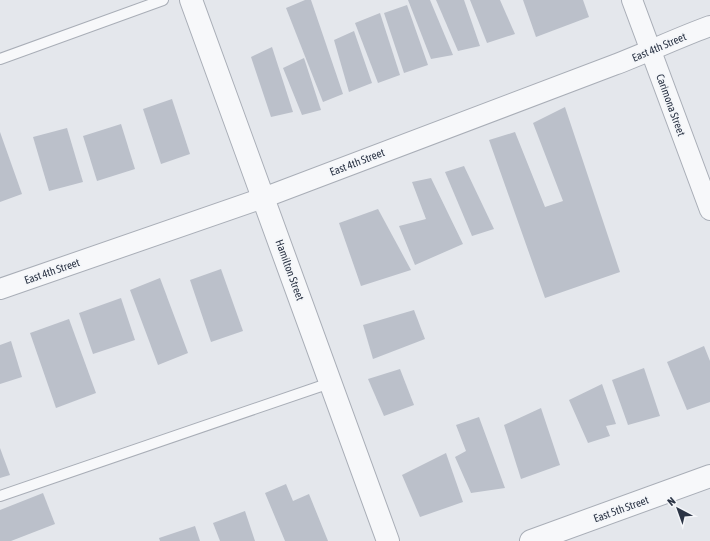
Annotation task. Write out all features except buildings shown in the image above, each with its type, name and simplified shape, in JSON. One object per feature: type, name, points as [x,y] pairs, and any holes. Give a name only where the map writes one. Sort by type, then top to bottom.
[{"type":"street","name":"Hamilton Street","points":[[191,0],[388,541]]},
{"type":"street","name":"Carimona Street","points":[[632,0],[710,210]]},
{"type":"street","name":"East 4th Street","points":[[0,289],[263,198],[652,51],[679,38],[710,26]]},
{"type":"street","name":"East 5th Street","points":[[531,541],[710,476]]},
{"type":"lane","points":[[0,59],[163,0]]},
{"type":"lane","points":[[0,496],[330,383]]}]
